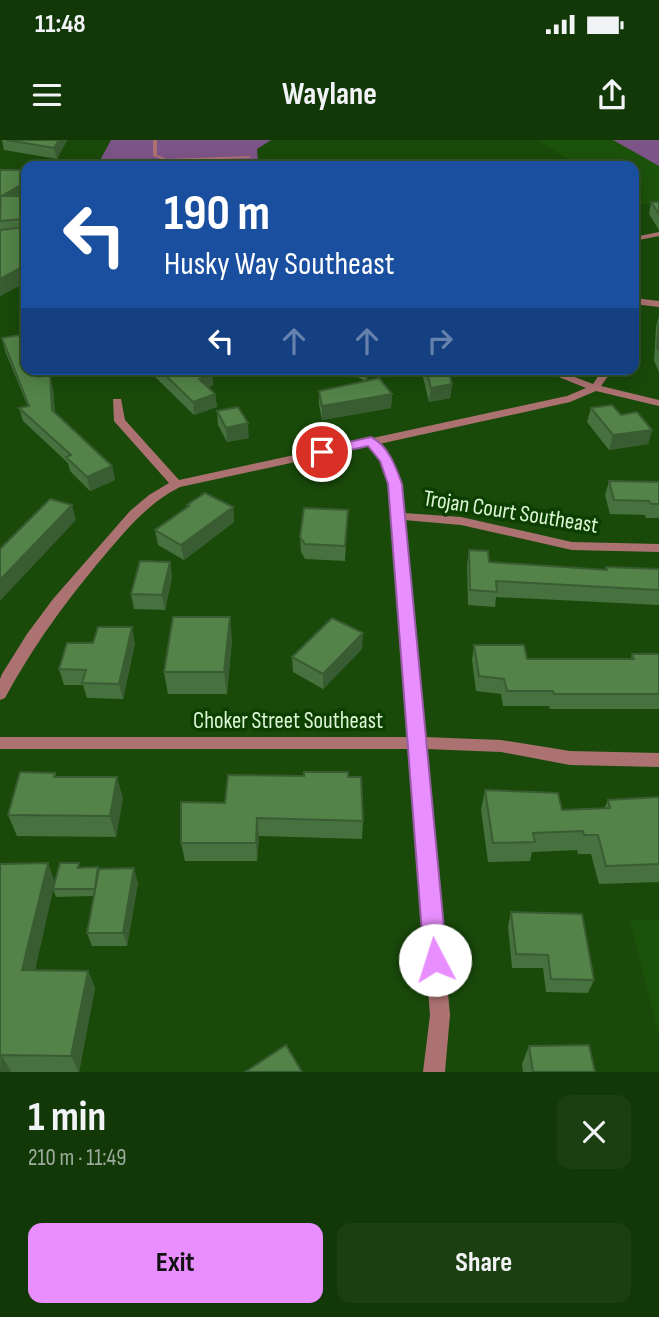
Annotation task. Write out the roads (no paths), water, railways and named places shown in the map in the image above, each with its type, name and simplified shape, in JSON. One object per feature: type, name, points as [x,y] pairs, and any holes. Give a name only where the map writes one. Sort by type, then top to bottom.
[{"type":"street","points":[[639,238],[659,234]]},
{"type":"street","points":[[639,302],[659,304]]},
{"type":"street","points":[[560,375],[595,388],[659,403]]},
{"type":"street","points":[[0,694],[11,671],[52,608],[137,510],[158,492],[176,484],[570,399],[595,388],[604,375]]},
{"type":"street","points":[[117,401],[120,421],[176,484]]},
{"type":"street","points":[[371,441],[392,472],[398,516],[440,1015],[435,1072]]},
{"type":"street","name":"Trojan Court Southeast","points":[[398,516],[461,521],[572,546],[659,548]]},
{"type":"street","name":"Choker Street Southeast","points":[[0,743],[417,743],[501,746],[570,758],[659,760]]},
{"type":"lane","points":[[155,140],[155,156],[167,160],[249,157]]}]
